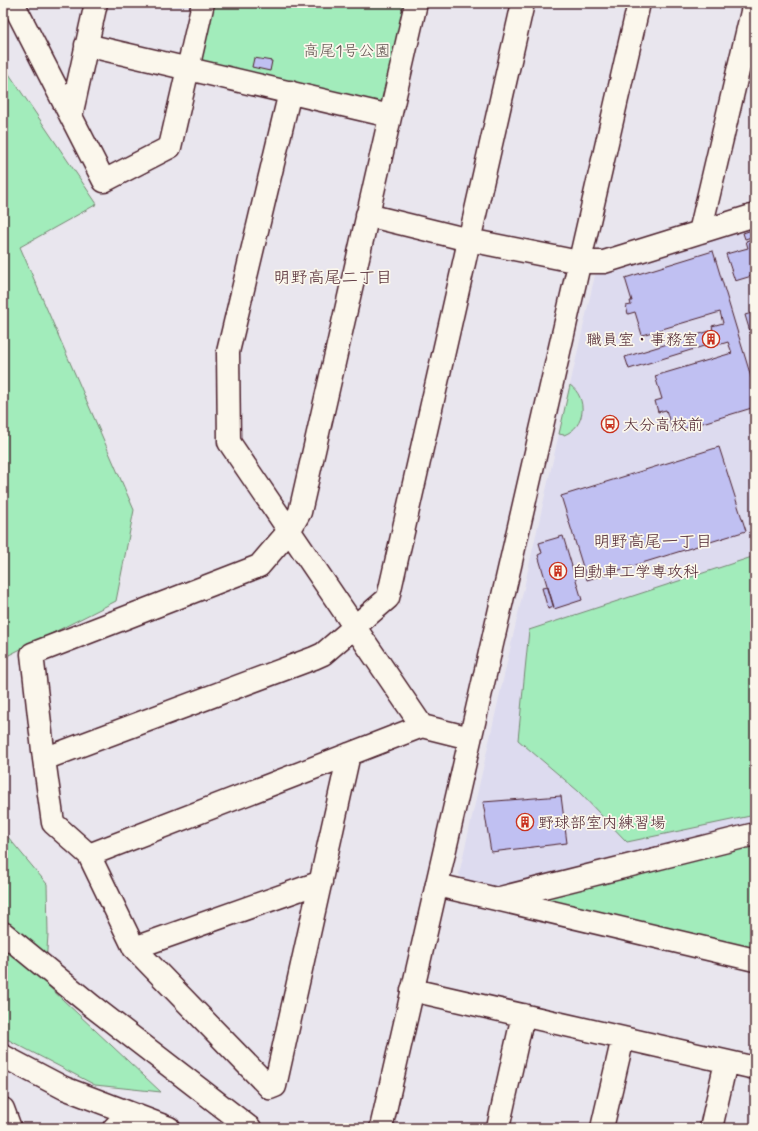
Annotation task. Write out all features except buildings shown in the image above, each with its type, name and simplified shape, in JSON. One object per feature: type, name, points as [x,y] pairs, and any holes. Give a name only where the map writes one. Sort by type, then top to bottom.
[{"type":"street","points":[[13,3],[104,181],[170,148],[204,3]]},
{"type":"street","points":[[71,116],[96,3]]},
{"type":"street","points":[[349,754],[275,1086],[270,1088],[134,948],[89,855],[53,823],[32,654],[259,566],[289,531],[300,512],[416,3]]},
{"type":"street","points":[[44,759],[314,658],[322,654],[388,598],[523,3]]},
{"type":"street","points":[[381,1128],[639,3]]},
{"type":"street","points":[[700,232],[754,3]]},
{"type":"street","points":[[86,45],[390,116]]},
{"type":"street","points":[[290,92],[228,352],[229,442],[422,726]]},
{"type":"street","points":[[368,215],[469,240],[579,262],[604,262],[755,215]]},
{"type":"street","points":[[89,855],[422,726],[470,738]]},
{"type":"street","points":[[497,899],[755,834]]},
{"type":"street","points":[[134,948],[321,882]]},
{"type":"street","points":[[437,885],[755,960]]},
{"type":"street","points":[[3,932],[92,1006],[250,1128]]},
{"type":"street","points":[[412,990],[755,1068]]},
{"type":"street","points":[[498,1128],[523,1016]]},
{"type":"street","points":[[602,1128],[623,1038]]},
{"type":"street","points":[[3,1056],[64,1088],[169,1128]]},
{"type":"street","points":[[711,1128],[726,1062]]},
{"type":"street","points":[[3,1109],[10,1128]]},
{"type":"street","points":[[114,1128],[129,1113]]},
{"type":"shaded area","points":[[755,225],[755,825],[498,890],[464,883],[459,874],[595,275]]},
{"type":"green space","name":"高尾1号公園","points":[[212,3],[406,3],[384,101],[379,104],[205,64],[200,57]]},
{"type":"green space","points":[[3,65],[97,204],[20,247],[134,510],[116,601],[3,658]]},
{"type":"green space","points":[[570,385],[580,397],[582,412],[577,426],[564,435],[559,434]]},
{"type":"green space","points":[[755,556],[755,815],[627,842],[578,791],[518,740],[529,630]]},
{"type":"green space","points":[[3,831],[47,884],[48,934],[45,983],[161,1092],[95,1085],[3,1037]]},
{"type":"green space","points":[[755,841],[755,951],[544,901],[544,893]]},
{"type":"place","name":"職員室・事務室","points":[[711,339]]},
{"type":"place","name":"大分高校前","points":[[610,424]]},
{"type":"place","name":"自動車工学専攻科","points":[[558,571]]},
{"type":"place","name":"野球部室内練習場","points":[[525,822]]},
{"type":"district","name":"明野高尾二丁目","points":[[333,277]]},
{"type":"district","name":"明野高尾一丁目","points":[[653,541]]}]
